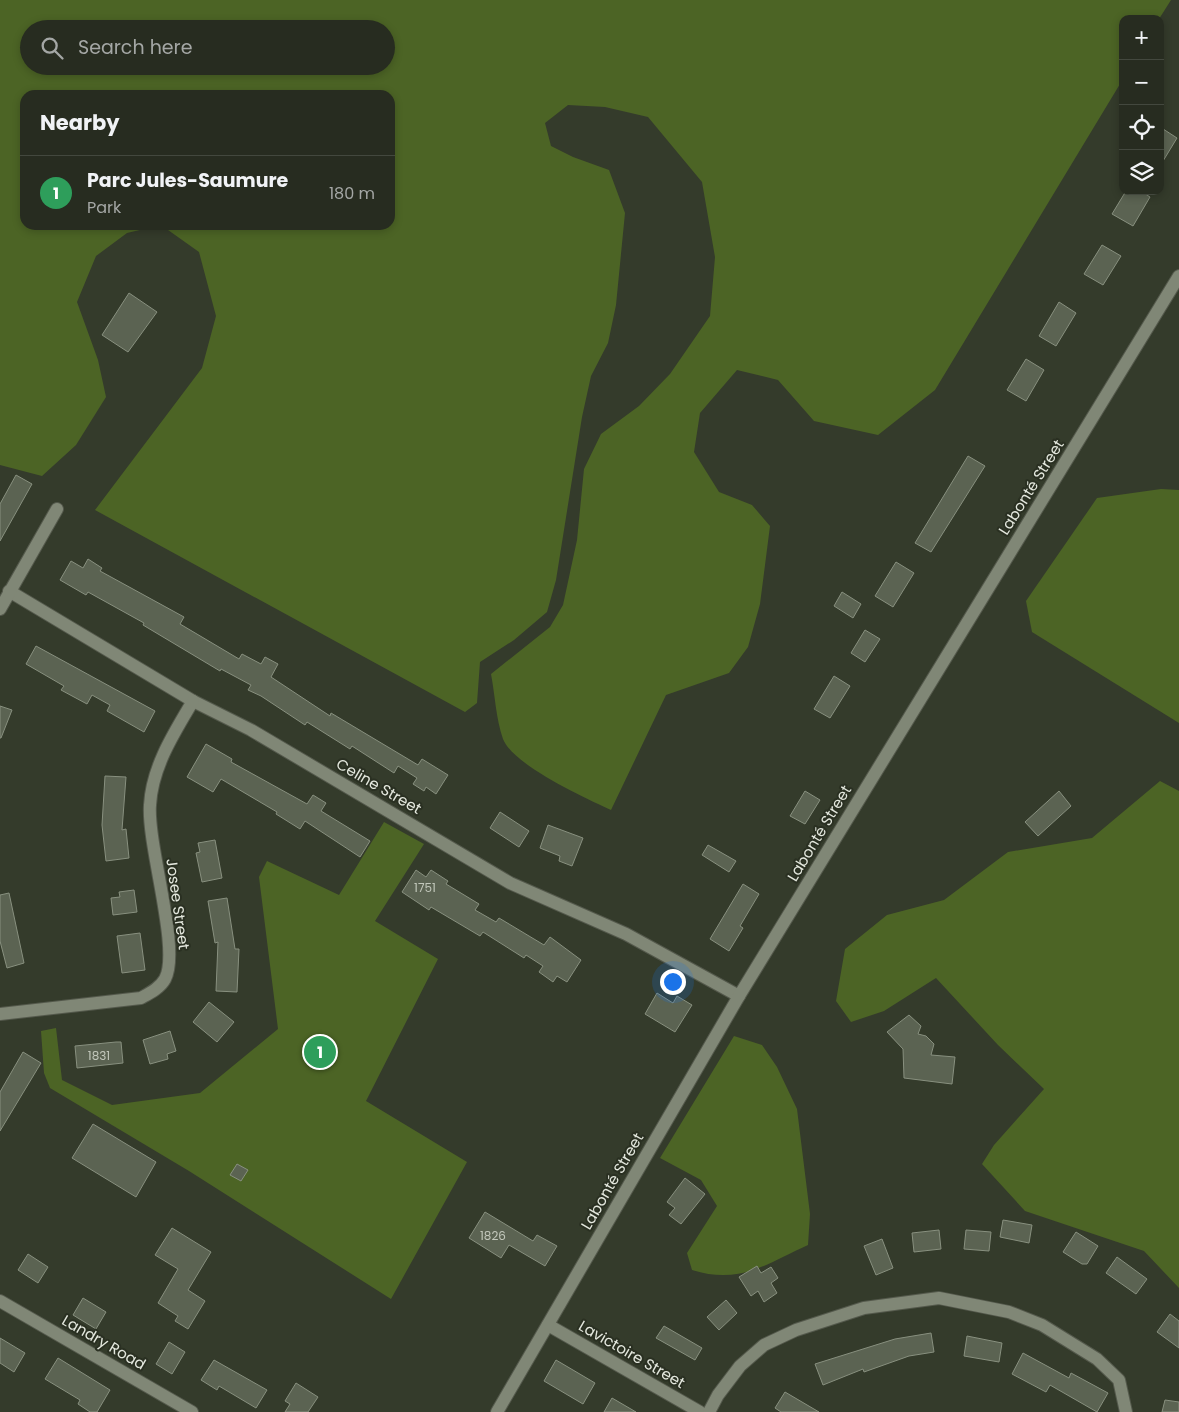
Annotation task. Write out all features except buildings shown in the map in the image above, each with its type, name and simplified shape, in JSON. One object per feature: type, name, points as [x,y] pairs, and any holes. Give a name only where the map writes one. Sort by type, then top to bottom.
[{"type":"street","name":"Labonté Street","points":[[497,1412],[739,996],[1179,276]]},
{"type":"street","points":[[0,609],[57,509]]},
{"type":"street","name":"Celine Street","points":[[9,591],[193,700],[251,730],[510,883],[626,934],[739,996]]},
{"type":"street","name":"Josee Street","points":[[0,1014],[141,998],[155,990],[165,979],[169,965],[166,922],[153,841],[150,806],[155,776],[168,743],[193,700]]},
{"type":"street","points":[[709,1412],[718,1395],[740,1366],[764,1345],[796,1330],[864,1308],[939,1298],[1009,1312],[1042,1325],[1097,1359],[1119,1380],[1126,1412]]},
{"type":"street","name":"Landry Road","points":[[0,1301],[192,1412]]},
{"type":"street","name":"Lavictoire Street","points":[[548,1325],[700,1412]]},
{"type":"green space","points":[[0,0],[1171,0],[1162,15],[1119,15],[1119,86],[935,390],[878,435],[814,421],[778,380],[737,370],[700,413],[694,452],[719,492],[752,505],[770,526],[760,604],[748,647],[729,673],[666,695],[611,810],[551,780],[520,759],[509,749],[503,739],[497,715],[491,674],[550,627],[563,605],[577,540],[584,469],[601,434],[639,406],[670,374],[710,316],[715,257],[702,182],[648,117],[605,107],[568,105],[545,123],[551,146],[573,157],[609,170],[625,213],[616,305],[608,343],[591,376],[582,417],[556,580],[547,612],[514,640],[480,662],[477,703],[465,712],[95,510],[202,368],[216,316],[199,252],[168,230],[395,230],[395,90],[20,90],[20,230],[140,230],[127,233],[96,256],[77,302],[98,360],[106,397],[76,445],[42,476],[0,465]]},
{"type":"green space","points":[[1161,489],[1179,490],[1179,723],[1032,632],[1026,601],[1097,498]]},
{"type":"green space","points":[[1160,781],[1179,791],[1179,1288],[1144,1251],[1025,1211],[982,1164],[994,1145],[1044,1089],[998,1045],[936,978],[884,1011],[851,1022],[836,1001],[845,949],[887,915],[944,900],[1008,852],[1092,838]]},
{"type":"green space","points":[[384,822],[424,844],[375,921],[438,959],[366,1101],[467,1162],[391,1299],[189,1171],[50,1088],[44,1073],[41,1031],[56,1028],[62,1080],[112,1105],[200,1093],[278,1029],[259,877],[267,861],[339,895]]},
{"type":"green space","points":[[734,1036],[762,1045],[777,1067],[797,1109],[810,1214],[808,1245],[765,1265],[739,1274],[709,1274],[692,1270],[687,1253],[717,1206],[701,1180],[660,1158]]},
{"type":"place","name":"Parc Jules-Saumure","points":[[320,1052]]}]
